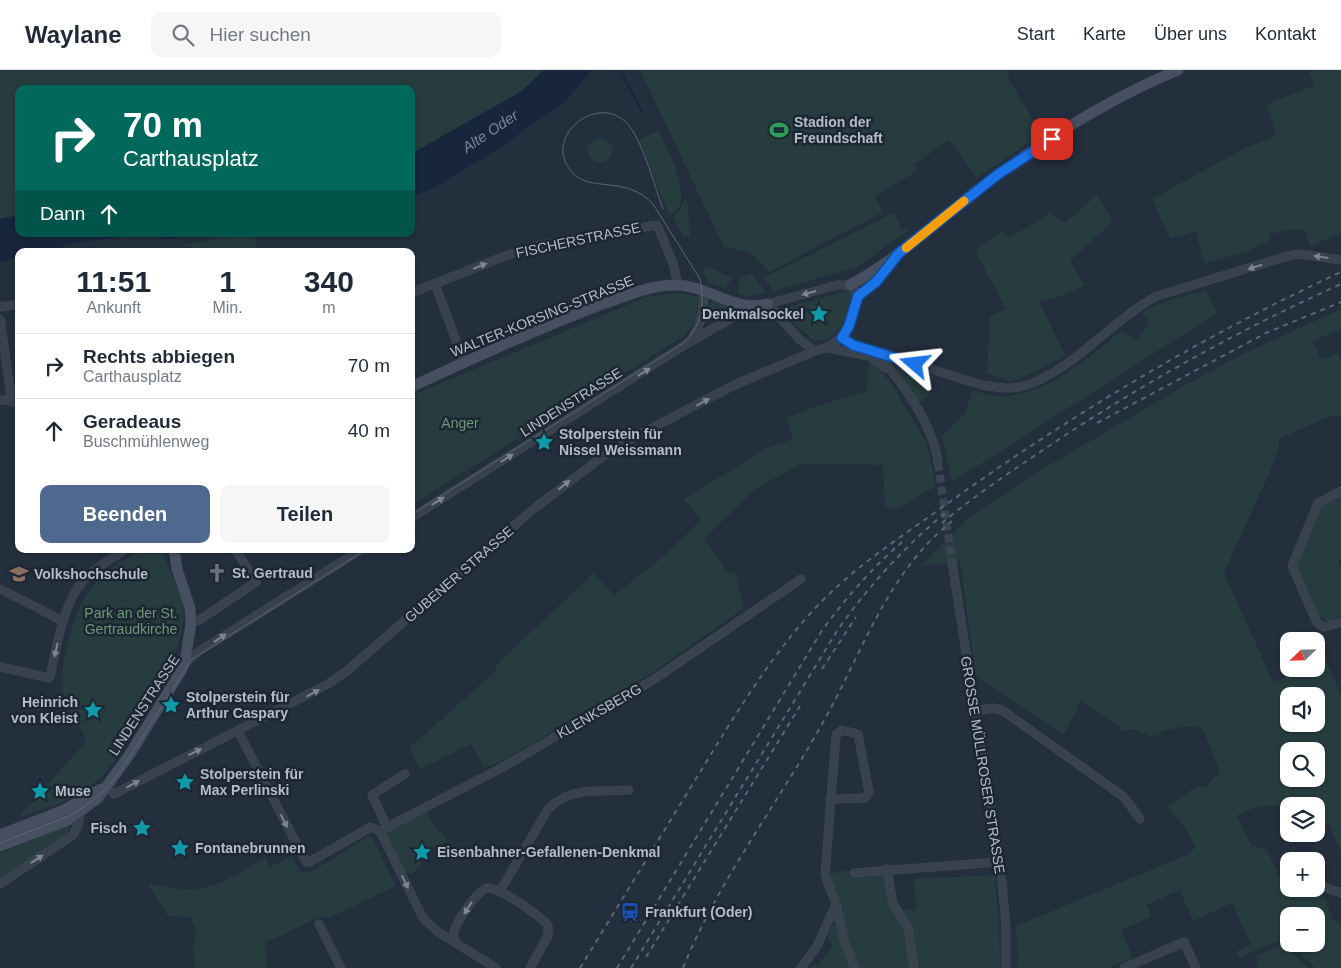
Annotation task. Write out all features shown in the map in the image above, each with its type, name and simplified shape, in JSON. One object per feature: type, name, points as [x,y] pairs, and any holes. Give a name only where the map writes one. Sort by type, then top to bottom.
[{"type":"street","points":[[743,307],[768,304],[837,285],[850,285],[899,253],[974,192],[1035,150],[1102,107],[1178,70]]},
{"type":"street","name":"FISCHERSTRASSE","points":[[415,292],[505,256],[540,245],[657,225],[673,263],[678,285]]},
{"type":"street","points":[[828,348],[842,338],[849,326],[858,296],[876,282],[899,253]]},
{"type":"street","points":[[842,338],[853,345],[982,385],[1002,388],[1023,386],[1077,356],[1139,305],[1157,296],[1284,257],[1300,254],[1341,260]]},
{"type":"street","points":[[435,284],[464,362]]},
{"type":"street","name":"WALTER-KORSING-STRASSE","points":[[415,385],[578,313],[642,290],[678,285],[704,291],[743,307]]},
{"type":"street","points":[[850,285],[858,296]]},
{"type":"street","points":[[688,343],[699,325],[704,309],[704,291]]},
{"type":"street","points":[[768,304],[799,339],[815,351]]},
{"type":"street","points":[[0,308],[15,305]]},
{"type":"street","name":"LINDENSTRASSE","points":[[415,515],[688,343],[737,315],[743,307]]},
{"type":"street","points":[[0,319],[15,402],[0,400]]},
{"type":"street","points":[[828,348],[869,356],[896,377]]},
{"type":"street","name":"GUBENER STRASSE","points":[[106,785],[114,794],[328,684],[348,670],[531,511],[602,457],[734,386],[815,351],[828,348]]},
{"type":"street","points":[[875,352],[896,377],[932,437],[938,463]]},
{"type":"street","points":[[1341,491],[1318,503],[1292,566],[1316,623],[1324,627],[1341,622]]},
{"type":"street","points":[[0,667],[50,678],[63,621],[83,581],[121,553]]},
{"type":"street","points":[[175,553],[177,569],[190,608],[191,623],[182,668]]},
{"type":"street","points":[[191,623],[201,619],[256,582],[238,553]]},
{"type":"street","name":"LINDENSTRASSE","points":[[0,846],[80,813],[98,798],[130,754],[182,668],[198,652],[356,553]]},
{"type":"street","name":"GROSSE MÜLLROSER STRASSE","points":[[952,562],[998,862],[1006,925],[1006,968]]},
{"type":"street","name":"KLENKSBERG","points":[[238,731],[306,862],[309,862],[371,827],[383,829],[503,767],[653,680],[801,579]]},
{"type":"street","points":[[0,589],[63,621]]},
{"type":"street","points":[[975,711],[993,708],[1002,710],[1124,797],[1140,819]]},
{"type":"street","points":[[830,799],[862,799],[869,792],[858,734],[854,732],[842,730],[836,735],[830,799],[825,875],[836,904],[844,940],[855,968]]},
{"type":"street","points":[[405,774],[372,795],[383,829],[423,918],[431,927],[496,968]]},
{"type":"street","name":"LINDENSTRASSE","points":[[0,835],[62,811],[106,785]]},
{"type":"street","points":[[500,892],[548,809],[556,802],[582,790],[629,790]]},
{"type":"street","points":[[0,884],[73,835],[78,826],[80,813]]},
{"type":"street","points":[[854,873],[998,862]]},
{"type":"street","points":[[887,870],[893,904],[908,927],[914,968]]},
{"type":"street","points":[[1325,887],[1341,892]]},
{"type":"street","points":[[458,945],[454,937],[455,929],[479,892],[488,888],[500,892],[533,912],[549,927],[548,936],[530,968]]},
{"type":"street","points":[[801,968],[817,946],[836,904]]},
{"type":"street","points":[[319,924],[341,968]]},
{"type":"street","points":[[1124,968],[1184,942],[1196,968]]},
{"type":"green space","points":[[0,70],[544,70],[522,91],[415,152],[415,85],[15,85],[15,216],[0,219]]},
{"type":"green space","name":"Stadion der Freundschaft","points":[[640,70],[1008,70],[1009,80],[1042,134],[977,178],[949,140],[915,164],[918,170],[875,197],[883,212],[769,272],[749,252],[724,247]]},
{"type":"green space","points":[[1315,70],[1341,70],[1341,233],[1310,246],[1305,230],[1288,230],[1270,234],[1270,240],[1250,250],[1205,264],[1195,231],[1170,239],[1152,199],[1245,148],[1276,136],[1267,104],[1314,86],[1309,72]]},
{"type":"green space","points":[[659,130],[673,162],[681,189],[681,200],[677,209],[669,215],[639,140]]},
{"type":"green space","points":[[600,138],[608,142],[612,150],[608,158],[600,162],[592,158],[588,150],[592,142]]},
{"type":"green space","points":[[1097,195],[1113,221],[1070,261],[1085,285],[1059,297],[1039,302],[1065,355],[1037,371],[1010,382],[987,373],[990,317],[1006,309],[975,251],[1003,230],[1010,238],[1049,213],[1064,223]]},
{"type":"green space","points":[[685,198],[688,207],[690,237],[684,237],[673,218],[681,208]]},
{"type":"green space","points":[[894,213],[902,230],[908,227],[909,230],[857,267],[774,291],[764,278]]},
{"type":"green space","points":[[222,237],[255,237],[256,248],[192,248],[182,246]]},
{"type":"green space","points":[[709,267],[732,278],[725,289],[709,283],[702,271]]},
{"type":"green space","points":[[751,273],[766,292],[747,297],[737,293],[739,279]]},
{"type":"green space","points":[[848,290],[852,297],[844,320],[836,333],[830,338],[814,341],[785,316],[786,308]]},
{"type":"green space","points":[[1206,290],[1217,313],[952,482],[942,436],[965,413],[972,391],[995,396],[1013,395],[1047,384],[1079,365],[1121,331],[1136,340],[1150,323],[1144,316],[1144,311],[1172,299]]},
{"type":"green space","name":"Anger","points":[[678,293],[700,297],[694,323],[683,337],[415,503],[415,394],[646,297]]},
{"type":"green space","points":[[713,300],[732,307],[705,323],[708,306]]},
{"type":"green space","points":[[1341,309],[1341,329],[1313,341],[1321,360],[1338,353],[1341,361],[1341,416],[1330,416],[1279,439],[1279,448],[1268,476],[1224,573],[1273,682],[1283,678],[1325,678],[1326,660],[1341,696],[1341,853],[1329,824],[1325,826],[1325,797],[1280,797],[1280,806],[1259,806],[1237,815],[1251,845],[1267,850],[1280,878],[1280,897],[1321,897],[1325,899],[1333,920],[1341,923],[1341,968],[1315,968],[1297,952],[1325,952],[1325,907],[1280,907],[1280,940],[1239,958],[1237,951],[1251,945],[1232,903],[1193,921],[1180,890],[1146,905],[1152,917],[1121,930],[1133,958],[1109,968],[1018,968],[1016,926],[1189,854],[1196,847],[1181,822],[1166,807],[1197,786],[1205,787],[1220,772],[1203,730],[1198,726],[1181,727],[1160,732],[1162,737],[1155,734],[1154,738],[1134,729],[1121,731],[1120,727],[1080,701],[1063,735],[976,676],[960,561],[921,566],[966,520],[1031,476],[1187,384],[1245,353]]},
{"type":"green space","points":[[869,361],[890,381],[927,443],[936,486],[895,510],[885,506],[883,465],[801,464],[755,489],[704,539],[727,571],[736,574],[744,608],[652,673],[504,760],[484,768],[471,744],[420,769],[409,748],[497,670],[495,666],[594,573],[614,595],[663,557],[701,520],[684,499],[767,448],[793,439],[787,418],[814,407],[867,391]]},
{"type":"green space","points":[[898,366],[934,376],[928,397],[918,403],[897,372]]},
{"type":"green space","points":[[1341,495],[1341,558],[1338,560],[1341,568],[1341,616],[1328,622],[1321,617],[1318,618],[1297,571],[1297,565],[1319,508]]},
{"type":"green space","name":"Park an der St. Gertraudkirche","points":[[138,553],[163,553],[183,603],[184,620],[175,653],[163,664],[163,681],[138,726],[107,770],[82,792],[68,800],[23,817],[21,814],[84,744],[85,736],[73,717],[64,695],[62,680],[64,658],[75,620],[85,597],[102,577],[123,561]]},
{"type":"green space","points":[[425,809],[433,824],[447,840],[435,851],[430,847],[417,848],[416,856],[422,864],[410,875],[406,871],[404,873],[382,832]]},
{"type":"green space","points":[[69,825],[68,834],[0,879],[0,854]]},
{"type":"green space","points":[[368,837],[373,839],[396,886],[327,919],[322,916],[265,943],[267,968],[196,968],[193,948],[196,929],[190,917],[168,916],[149,883],[184,889],[198,889],[223,881],[265,858],[270,867],[292,856],[301,873],[314,870]]},
{"type":"green space","points":[[848,870],[850,878],[884,876],[890,906],[905,928],[911,968],[859,968],[846,933],[829,874]]},
{"type":"green space","points":[[995,875],[1000,968],[917,968],[911,923],[900,910],[917,909],[913,879]]},
{"type":"green space","points":[[832,926],[836,926],[851,968],[810,968],[813,964],[818,966],[834,945],[827,940]]},
{"type":"green space","points":[[1280,945],[1280,952],[1293,952],[1308,968],[1258,968],[1256,956]]},
{"type":"water","name":"Alte Oder","points":[[544,70],[592,70],[566,100],[497,150],[430,190],[415,196],[415,152],[522,91]]},
{"type":"water","points":[[15,216],[15,237],[126,237],[86,241],[57,248],[15,248],[15,258],[0,263],[0,219]]},
{"type":"water","points":[[154,237],[179,237],[162,239]]},
{"type":"waterway","points":[[620,70],[642,112]]},
{"type":"tunnel","points":[[938,463],[952,562]]},
{"type":"tram line","points":[[415,512],[682,344],[689,338],[698,323],[702,306],[700,279],[653,204],[631,189],[587,182],[579,178],[571,171],[564,157],[564,144],[569,131],[579,121],[591,115],[605,113],[618,117],[630,127],[640,144],[663,209]]},
{"type":"tram line","points":[[0,843],[69,816],[84,807],[106,789],[122,769],[192,659],[361,553]]},
{"type":"railway","points":[[580,968],[747,697],[792,635],[840,584],[873,557],[991,473],[1088,410],[1237,323],[1341,272]]},
{"type":"railway","points":[[942,523],[979,494],[1079,426],[1115,404],[1226,340],[1341,284]]},
{"type":"railway","points":[[1097,423],[1266,333],[1341,302]]},
{"type":"railway","points":[[631,968],[837,631],[887,569],[945,513]]},
{"type":"railway","points":[[683,968],[697,936],[730,874],[805,754],[893,590],[929,542],[952,521]]},
{"type":"railway","points":[[617,968],[821,632],[859,585],[902,542]]},
{"type":"railway","points":[[822,669],[856,617]]},
{"type":"railway","points":[[646,957],[800,706]]},
{"type":"slow traffic","points":[[906,248],[964,201]]},
{"type":"place","name":"Stadion der Freundschaft","points":[[779,130]]},
{"type":"place","name":"Denkmalsockel","points":[[819,314]]},
{"type":"place","name":"Stolperstein für Nissel Weissmann","points":[[544,442]]},
{"type":"place","name":"St. Gertraud","points":[[217,573]]},
{"type":"place","name":"Volkshochschule","points":[[19,574]]},
{"type":"place","name":"Stolperstein für Arthur Caspary","points":[[171,705]]},
{"type":"place","name":"Heinrich von Kleist","points":[[93,710]]},
{"type":"place","name":"Stolperstein für Max Perlinski","points":[[185,782]]},
{"type":"place","name":"Muse","points":[[40,791]]},
{"type":"place","name":"Fisch","points":[[142,828]]},
{"type":"place","name":"Fontanebrunnen","points":[[180,848]]},
{"type":"place","name":"Eisenbahner-Gefallenen-Denkmal","points":[[422,852]]},
{"type":"place","name":"Frankfurt (Oder)","points":[[630,912]]},
{"type":"route","points":[[915,364],[853,345],[842,338],[849,326],[858,296],[876,282],[899,253],[974,192],[1052,139]]}]
